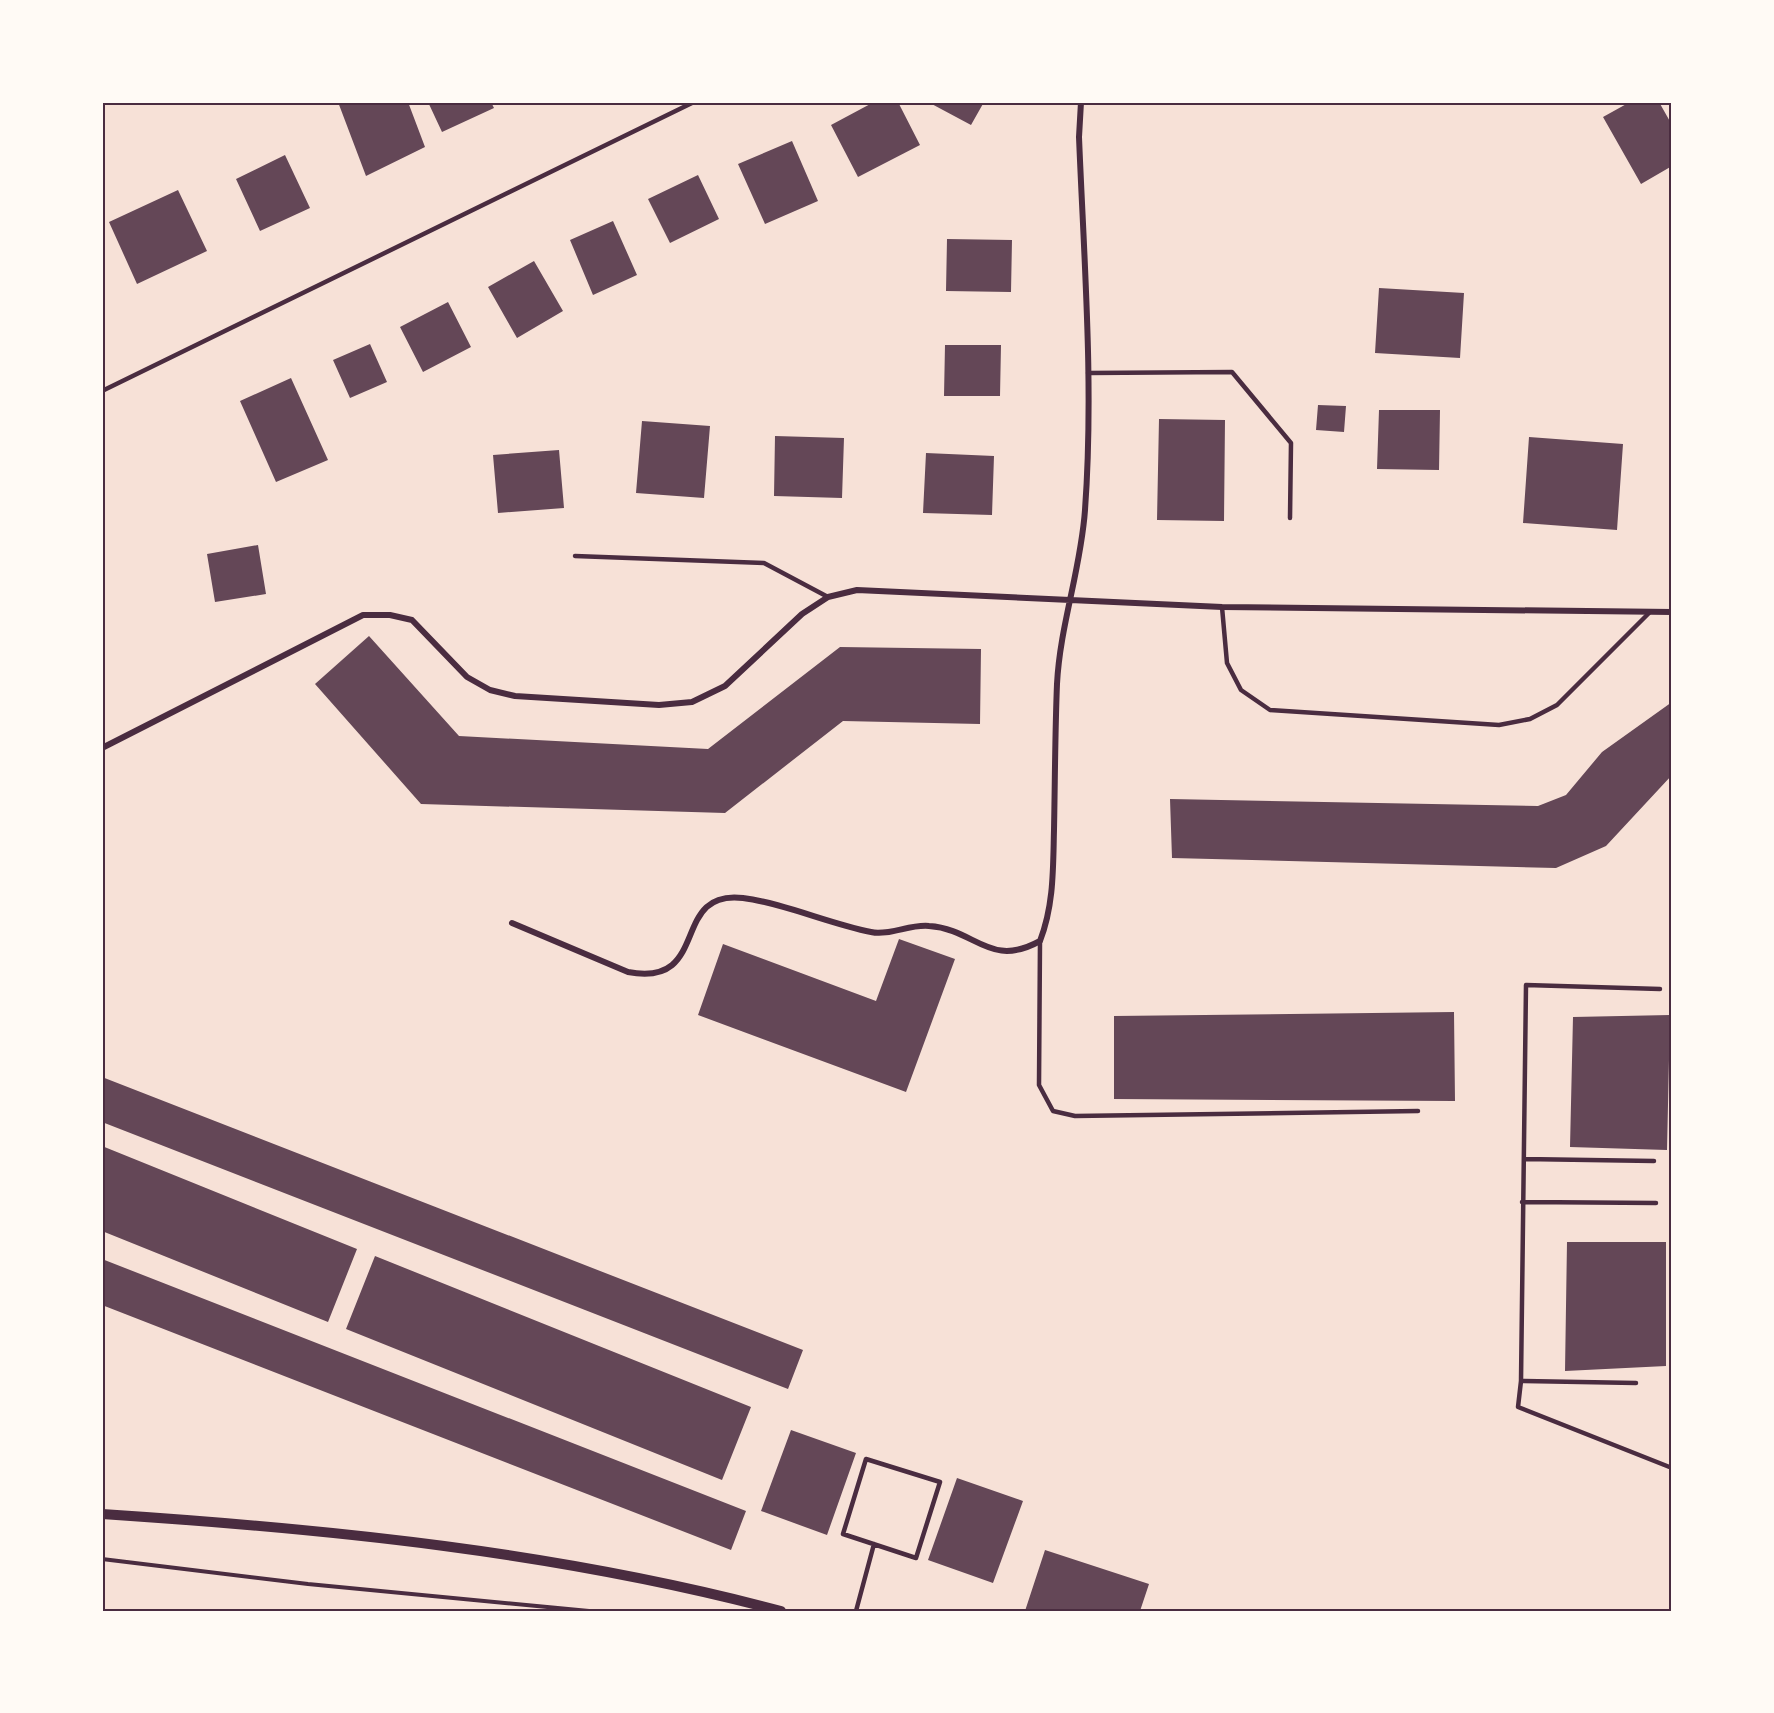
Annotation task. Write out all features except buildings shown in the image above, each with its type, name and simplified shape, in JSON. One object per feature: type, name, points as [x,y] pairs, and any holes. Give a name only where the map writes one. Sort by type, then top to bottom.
[{"type":"street","points":[[512,923],[628,972],[647,976],[670,968],[682,954],[701,909],[717,900],[742,897],[873,933],[931,926],[958,934],[994,951],[1022,951],[1040,941],[1050,916],[1057,682],[1069,599],[1081,550],[1085,508],[1088,373],[1079,137],[1081,102]]},
{"type":"street","points":[[102,748],[363,615],[390,615],[412,620],[467,677],[490,690],[515,696],[659,705],[692,702],[725,686],[802,614],[828,597],[857,590],[1222,607],[1672,612]]},
{"type":"street","points":[[102,1514],[274,1525],[563,1562],[747,1606],[781,1611]]},
{"type":"lane","points":[[102,391],[694,102]]},
{"type":"lane","points":[[1088,373],[1232,372],[1291,442],[1290,518]]},
{"type":"lane","points":[[576,556],[764,563],[828,597]]},
{"type":"lane","points":[[1222,607],[1227,663],[1241,690],[1270,710],[1499,725],[1530,719],[1557,705],[1650,612]]},
{"type":"lane","points":[[1040,941],[1039,1085],[1053,1111],[1075,1116],[1418,1111]]},
{"type":"lane","points":[[1660,988],[1526,985],[1521,1381],[1518,1407],[1672,1468]]},
{"type":"lane","points":[[1524,1160],[1653,1161]]},
{"type":"lane","points":[[1522,1202],[1656,1203]]},
{"type":"lane","points":[[1521,1381],[1636,1383]]},
{"type":"lane","points":[[866,1459],[940,1482],[916,1558],[874,1544],[843,1534],[866,1459]]},
{"type":"lane","points":[[855,1611],[874,1544]]},
{"type":"path","points":[[102,1559],[308,1584],[589,1611]]}]
